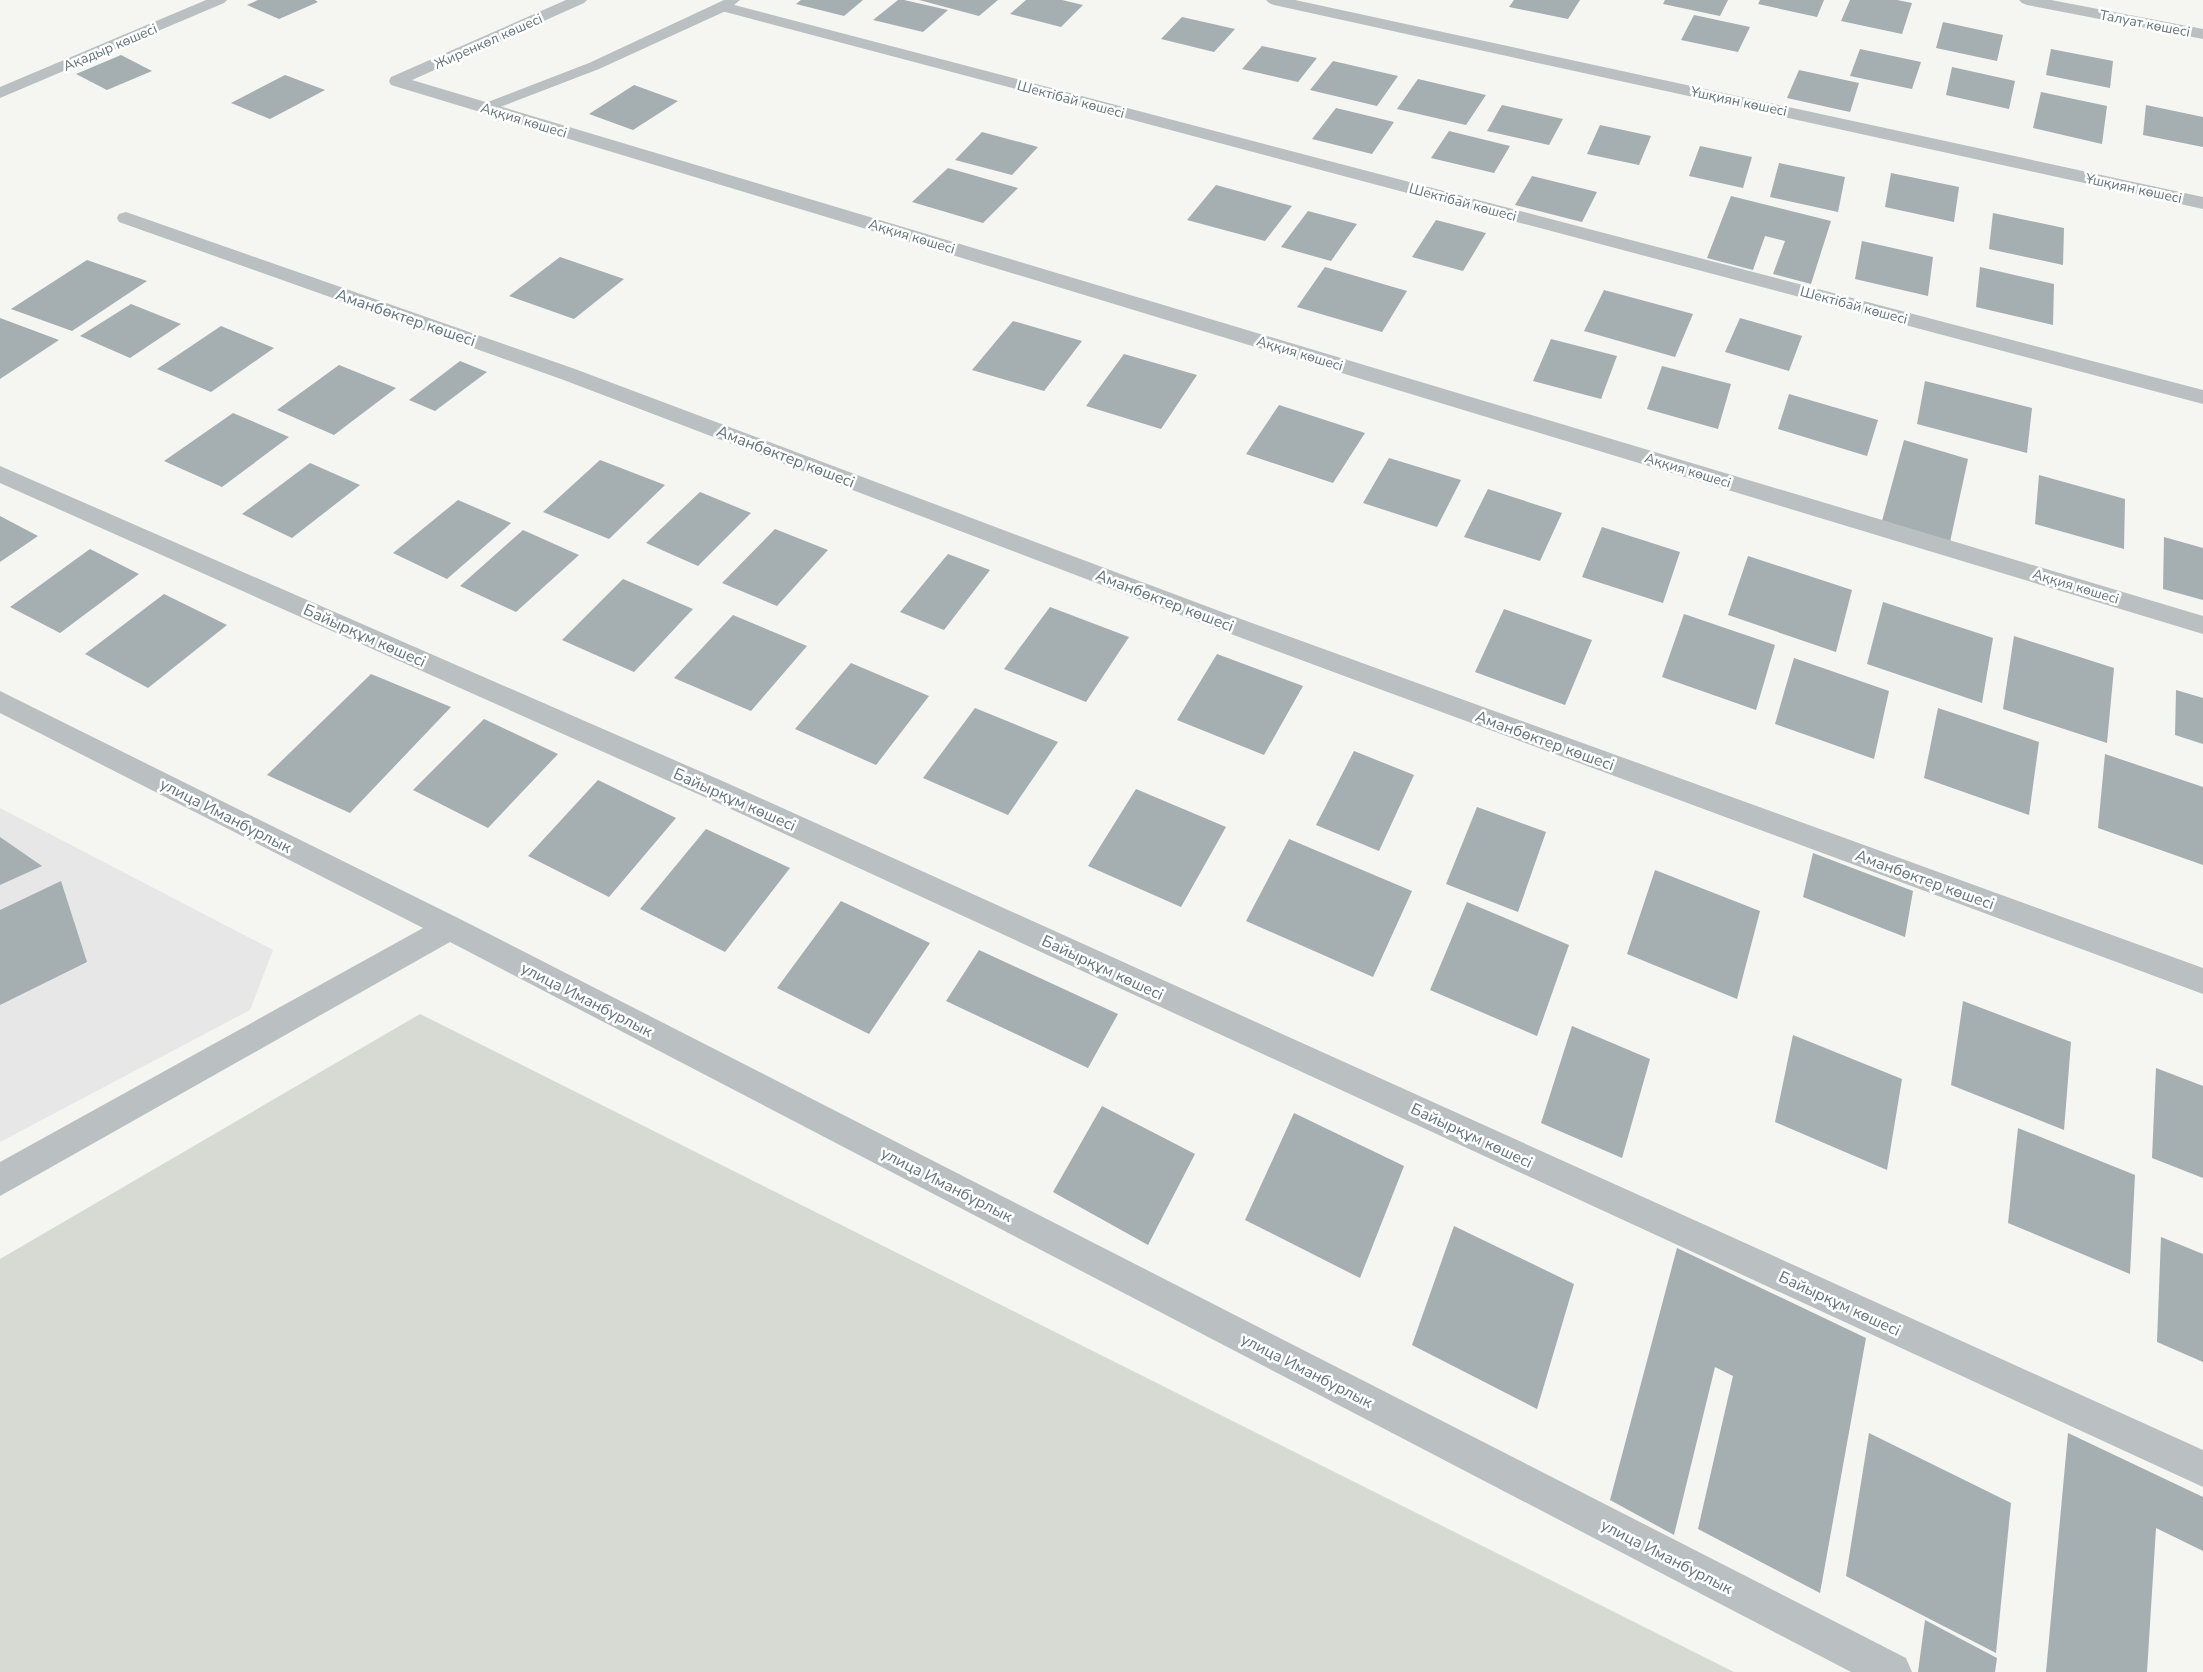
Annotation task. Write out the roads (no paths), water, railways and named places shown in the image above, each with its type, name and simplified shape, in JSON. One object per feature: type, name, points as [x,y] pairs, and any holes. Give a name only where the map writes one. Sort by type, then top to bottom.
[{"type":"street","name":"Ақадыр көшесі","points":[[0,94],[220,0]]},
{"type":"street","name":"Жиренкөл көшесі","points":[[397,81],[579,0]]},
{"type":"street","name":"Ұшқиян көшесі","points":[[1274,0],[2203,203]]},
{"type":"street","name":"Талуат көшесі","points":[[2027,0],[2203,34]]},
{"type":"street","name":"Шектібай көшесі","points":[[728,4],[2203,396]]},
{"type":"street","name":"Аққия көшесі","points":[[397,81],[2203,625]]},
{"type":"street","name":"Аманбөктер көшесі","points":[[126,218],[568,374],[1221,621],[2203,981]]},
{"type":"street","name":"Байырқұм көшесі","points":[[0,474],[718,791],[2203,1469]]},
{"type":"street","name":"улица Иманбурлык","points":[[0,701],[450,928],[1892,1672]]},
{"type":"street","points":[[0,1180],[450,928]]},
{"type":"lane","points":[[485,108],[594,66],[728,4]]}]
